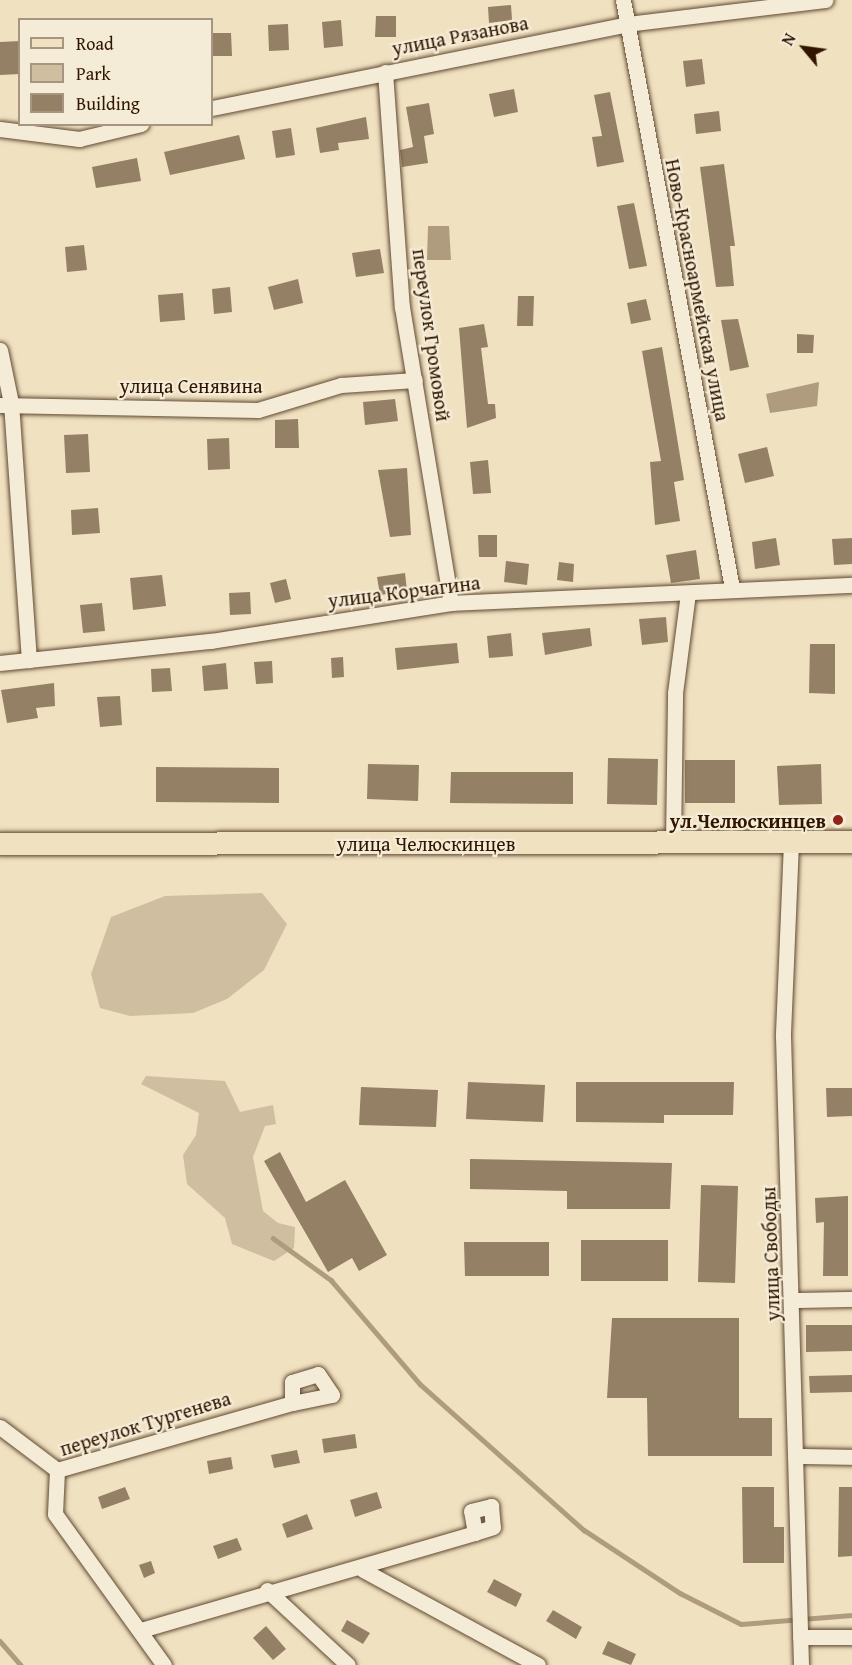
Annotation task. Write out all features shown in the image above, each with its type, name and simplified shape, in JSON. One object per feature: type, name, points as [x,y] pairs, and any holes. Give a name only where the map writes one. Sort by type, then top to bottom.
[{"type":"main road","name":"улица Челюскинцев","points":[[0,844],[852,842]]},
{"type":"street","name":"Ново-Красноармейская улица","points":[[623,0],[732,588]]},
{"type":"street","name":"улица Рязанова","points":[[213,108],[627,24],[826,0]]},
{"type":"street","name":"переулок Громовой","points":[[385,72],[402,307],[416,380],[451,603]]},
{"type":"street","points":[[0,129],[79,139],[133,126]]},
{"type":"street","points":[[0,350],[29,660]]},
{"type":"street","name":"улица Сенявина","points":[[6,404],[258,410],[341,385],[416,380]]},
{"type":"street","name":"улица Корчагина","points":[[0,663],[211,640],[451,603],[688,593],[732,588],[852,585]]},
{"type":"street","points":[[673,842],[675,693],[688,593]]},
{"type":"street","name":"улица Свободы","points":[[791,842],[783,1036],[793,1300],[801,1665]]},
{"type":"street","points":[[793,1300],[852,1299]]},
{"type":"street","name":"переулок Тургенева","points":[[164,1665],[56,1514],[57,1470],[292,1403]]},
{"type":"street","points":[[0,1427],[57,1470]]},
{"type":"street","points":[[797,1456],[852,1457]]},
{"type":"street","points":[[141,1630],[267,1590],[363,1570],[475,1533]]},
{"type":"street","points":[[363,1570],[538,1665]]},
{"type":"street","points":[[267,1590],[348,1665]]},
{"type":"street","points":[[800,1637],[852,1637]]},
{"type":"green space","points":[[262,893],[287,924],[264,970],[227,999],[193,1013],[130,1016],[100,1008],[91,974],[111,917],[165,896]]},
{"type":"green space","points":[[146,1076],[225,1081],[240,1112],[273,1105],[276,1124],[265,1126],[253,1157],[263,1211],[278,1223],[295,1227],[294,1248],[274,1261],[232,1244],[225,1218],[187,1184],[183,1155],[196,1135],[199,1113],[141,1084]]},
{"type":"shaded area","points":[[428,226],[449,226],[451,260],[427,260]]},
{"type":"shaded area","points":[[819,382],[817,406],[770,413],[766,394]]},
{"type":"building","points":[[511,5],[512,20],[489,23],[488,7]]},
{"type":"building","points":[[376,16],[396,16],[396,37],[375,37]]},
{"type":"building","points":[[341,20],[343,46],[324,48],[322,22]]},
{"type":"building","points":[[288,24],[289,50],[269,51],[268,25]]},
{"type":"building","points":[[213,33],[231,33],[232,56],[213,56]]},
{"type":"building","points":[[18,41],[18,74],[0,75],[0,42]]},
{"type":"building","points":[[702,59],[705,84],[686,87],[683,61]]},
{"type":"building","points":[[514,89],[518,112],[494,117],[489,94]]},
{"type":"building","points":[[610,92],[624,162],[597,167],[592,137],[602,136],[594,95]]},
{"type":"building","points":[[429,103],[434,134],[424,136],[428,163],[402,167],[400,150],[413,147],[406,107]]},
{"type":"building","points":[[719,111],[721,131],[696,134],[694,114]]},
{"type":"building","points":[[366,117],[369,139],[338,143],[339,150],[320,153],[316,128]]},
{"type":"building","points":[[291,128],[295,155],[276,158],[272,131]]},
{"type":"building","points":[[239,135],[245,159],[170,175],[164,152]]},
{"type":"building","points":[[137,158],[141,181],[96,188],[92,167]]},
{"type":"building","points":[[724,164],[735,246],[730,246],[734,286],[716,287],[700,167]]},
{"type":"building","points":[[634,203],[647,266],[629,269],[617,206]]},
{"type":"building","points":[[84,245],[87,270],[67,272],[65,247]]},
{"type":"building","points":[[380,249],[384,273],[356,277],[352,253]]},
{"type":"building","points":[[298,279],[303,303],[274,310],[268,287]]},
{"type":"building","points":[[230,287],[232,312],[214,314],[212,289]]},
{"type":"building","points":[[183,293],[185,320],[160,322],[158,295]]},
{"type":"building","points":[[518,296],[534,296],[533,326],[517,326]]},
{"type":"building","points":[[646,299],[651,320],[631,324],[627,303]]},
{"type":"building","points":[[738,319],[749,367],[730,371],[721,320]]},
{"type":"building","points":[[484,324],[488,347],[481,348],[488,404],[495,404],[496,418],[467,428],[459,328]]},
{"type":"building","points":[[797,334],[814,335],[813,353],[797,353]]},
{"type":"building","points":[[662,347],[684,480],[674,482],[680,521],[655,525],[650,462],[661,461],[642,351]]},
{"type":"building","points":[[395,399],[398,421],[365,425],[363,402]]},
{"type":"building","points":[[298,419],[299,448],[275,448],[275,420]]},
{"type":"building","points":[[88,434],[90,472],[66,473],[64,435]]},
{"type":"building","points":[[229,438],[230,469],[208,470],[207,439]]},
{"type":"building","points":[[767,447],[774,476],[745,483],[738,454]]},
{"type":"building","points":[[488,460],[491,493],[473,494],[470,462]]},
{"type":"building","points":[[407,468],[411,535],[390,537],[378,470]]},
{"type":"building","points":[[98,508],[100,533],[72,535],[71,510]]},
{"type":"building","points":[[478,535],[497,535],[497,557],[479,557]]},
{"type":"building","points":[[776,538],[780,565],[755,569],[752,542]]},
{"type":"building","points":[[852,538],[852,564],[834,565],[832,539]]},
{"type":"building","points":[[696,550],[700,579],[671,583],[666,555]]},
{"type":"building","points":[[506,561],[529,564],[527,585],[504,582]]},
{"type":"building","points":[[559,562],[574,564],[573,582],[557,580]]},
{"type":"building","points":[[405,573],[407,591],[380,595],[377,577]]},
{"type":"building","points":[[162,575],[166,606],[133,610],[130,578]]},
{"type":"building","points":[[286,579],[291,599],[275,603],[270,583]]},
{"type":"building","points":[[250,592],[251,614],[230,615],[229,593]]},
{"type":"building","points":[[102,603],[105,631],[83,633],[80,605]]},
{"type":"building","points":[[666,617],[668,642],[642,645],[639,619]]},
{"type":"building","points":[[590,628],[592,646],[545,655],[542,633]]},
{"type":"building","points":[[511,633],[513,656],[489,658],[487,636]]},
{"type":"building","points":[[457,643],[459,663],[397,670],[395,648]]},
{"type":"building","points":[[810,644],[835,644],[835,694],[809,693]]},
{"type":"building","points":[[343,657],[344,677],[332,678],[331,658]]},
{"type":"building","points":[[272,661],[273,683],[256,684],[254,662]]},
{"type":"building","points":[[226,663],[228,689],[204,691],[202,666]]},
{"type":"building","points":[[170,668],[172,691],[152,692],[151,669]]},
{"type":"building","points":[[54,683],[55,706],[36,708],[38,718],[7,723],[1,690]]},
{"type":"building","points":[[120,696],[122,725],[100,727],[97,697]]},
{"type":"building","points":[[608,758],[658,759],[657,805],[607,804]]},
{"type":"building","points":[[685,760],[735,760],[735,803],[685,803]]},
{"type":"building","points":[[368,764],[419,765],[418,801],[367,799]]},
{"type":"building","points":[[821,764],[822,804],[779,805],[777,766]]},
{"type":"building","points":[[156,767],[279,768],[279,803],[156,802]]},
{"type":"building","points":[[451,772],[573,772],[573,804],[450,803]]},
{"type":"building","points":[[468,1082],[545,1085],[543,1122],[466,1119]]},
{"type":"building","points":[[576,1082],[734,1082],[733,1115],[664,1115],[664,1123],[576,1122]]},
{"type":"building","points":[[361,1087],[438,1090],[436,1127],[359,1125]]},
{"type":"building","points":[[826,1088],[852,1088],[852,1116],[827,1117]]},
{"type":"building","points":[[280,1152],[306,1202],[345,1180],[387,1255],[359,1271],[352,1258],[328,1272],[264,1161]]},
{"type":"building","points":[[470,1159],[672,1163],[670,1209],[567,1209],[567,1191],[470,1189]]},
{"type":"building","points":[[701,1185],[738,1186],[735,1283],[698,1282]]},
{"type":"building","points":[[778,1190],[778,1215],[768,1215],[766,1191]]},
{"type":"building","points":[[848,1196],[848,1276],[823,1276],[824,1222],[816,1223],[815,1198]]},
{"type":"building","points":[[581,1240],[668,1240],[668,1281],[581,1281]]},
{"type":"building","points":[[464,1242],[549,1242],[549,1276],[465,1276]]},
{"type":"building","points":[[612,1318],[739,1318],[739,1418],[772,1418],[772,1456],[648,1456],[647,1398],[607,1398]]},
{"type":"building","points":[[806,1325],[852,1325],[852,1351],[806,1352]]},
{"type":"building","points":[[852,1375],[852,1392],[810,1393],[809,1376]]},
{"type":"building","points":[[355,1434],[357,1448],[324,1453],[322,1439]]},
{"type":"building","points":[[297,1450],[300,1463],[274,1468],[271,1455]]},
{"type":"building","points":[[231,1457],[233,1469],[209,1474],[207,1461]]},
{"type":"building","points":[[125,1487],[130,1499],[102,1509],[98,1497]]},
{"type":"building","points":[[742,1487],[774,1487],[774,1527],[784,1527],[784,1563],[743,1563]]},
{"type":"building","points":[[839,1487],[852,1487],[852,1556],[838,1557]]},
{"type":"building","points":[[377,1492],[382,1508],[355,1517],[350,1500]]},
{"type":"building","points":[[307,1514],[313,1529],[287,1538],[282,1524]]},
{"type":"building","points":[[237,1538],[242,1550],[218,1559],[213,1546]]},
{"type":"building","points":[[151,1561],[155,1573],[144,1578],[139,1565]]},
{"type":"building","points":[[494,1579],[522,1594],[516,1607],[487,1592]]},
{"type":"building","points":[[553,1610],[582,1627],[576,1639],[546,1621]]},
{"type":"building","points":[[347,1620],[370,1633],[363,1644],[341,1631]]},
{"type":"building","points":[[266,1626],[286,1649],[273,1660],[253,1638]]},
{"type":"building","points":[[608,1641],[636,1654],[631,1665],[602,1654]]},
{"type":"waterway","points":[[273,1238],[331,1280],[420,1384],[584,1530],[680,1593],[741,1624],[852,1615]]},
{"type":"waterway","points":[[0,1641],[21,1665]]},
{"type":"place","name":"ул.Челюскинцев","points":[[838,820]]}]
